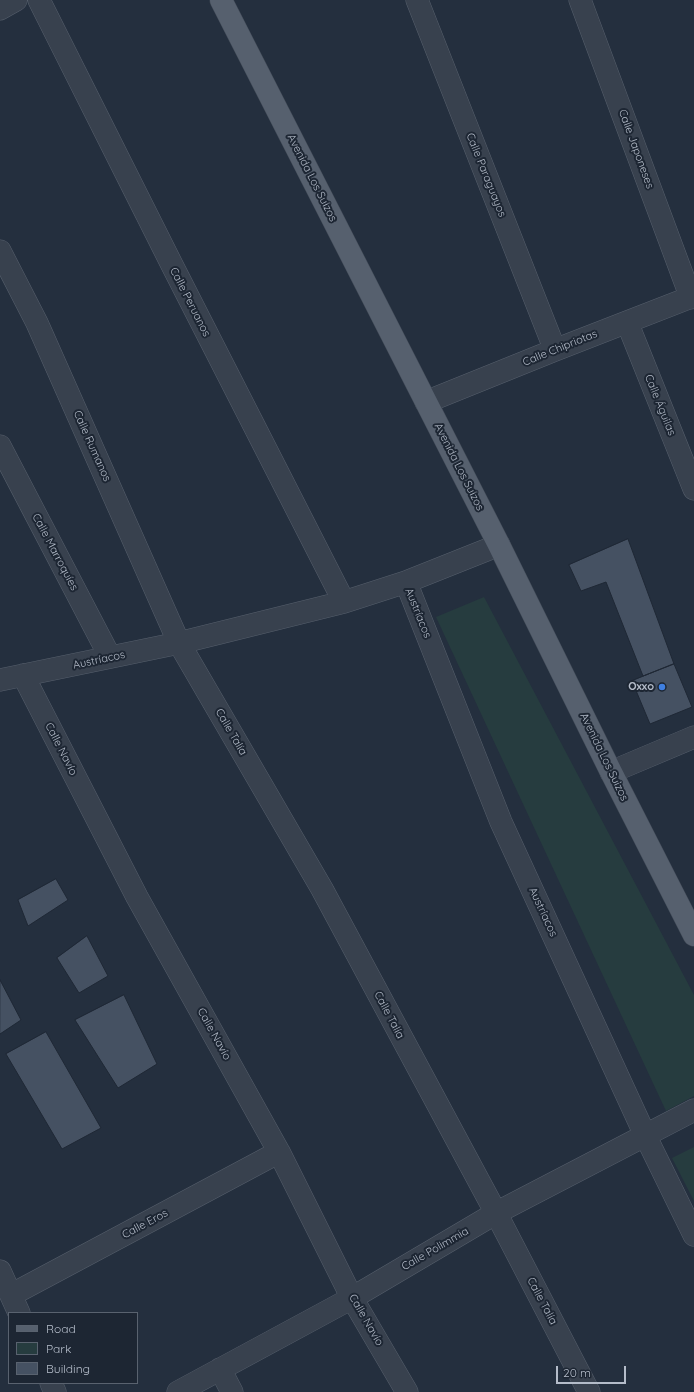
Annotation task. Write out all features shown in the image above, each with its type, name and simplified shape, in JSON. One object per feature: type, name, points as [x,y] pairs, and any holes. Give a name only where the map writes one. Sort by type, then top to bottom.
[{"type":"main road","name":"Avenida Los Suizos","points":[[221,0],[499,544],[611,772],[694,935]]},
{"type":"street","points":[[0,9],[16,0]]},
{"type":"street","name":"Calle Peruanos","points":[[39,0],[170,263],[344,602]]},
{"type":"street","name":"Calle Paraguayos","points":[[417,0],[555,350]]},
{"type":"street","name":"Calle Japoneses","points":[[580,0],[693,297]]},
{"type":"street","name":"Calle Rumanos","points":[[0,251],[37,323],[179,643]]},
{"type":"street","name":"Calle Chipriotas","points":[[426,402],[693,297]]},
{"type":"street","name":"Calle Águilas","points":[[627,322],[694,489]]},
{"type":"street","name":"Calle Marroquíes","points":[[0,446],[110,657]]},
{"type":"street","name":"Austríacos","points":[[0,680],[179,643],[344,602],[406,582],[499,544]]},
{"type":"street","name":"Austríacos","points":[[406,582],[502,822],[645,1135],[694,1235]]},
{"type":"street","name":"Calle Talía","points":[[179,643],[322,889],[590,1392]]},
{"type":"street","name":"Calle Navío","points":[[23,675],[138,896],[279,1152],[352,1298],[407,1392]]},
{"type":"street","points":[[611,772],[694,737]]},
{"type":"street","name":"Calle Polimmia","points":[[178,1392],[352,1298],[496,1214],[694,1110]]},
{"type":"street","name":"Calle Eros","points":[[15,1304],[279,1152]]},
{"type":"street","points":[[0,1271],[15,1304]]},
{"type":"street","points":[[220,1369],[232,1392]]},
{"type":"green space","points":[[484,597],[694,995],[694,1096],[666,1111],[436,617]]},
{"type":"green space","points":[[694,1147],[694,1201],[672,1158]]},
{"type":"building","points":[[628,539],[674,664],[643,676],[606,582],[581,591],[569,565]]},
{"type":"building","points":[[674,664],[692,707],[650,724],[632,681]]},
{"type":"building","points":[[56,879],[68,900],[28,926],[18,900]]},
{"type":"building","points":[[87,936],[108,976],[79,993],[57,958]]},
{"type":"building","points":[[0,980],[21,1020],[0,1034]]},
{"type":"building","points":[[124,995],[157,1064],[118,1088],[75,1020]]},
{"type":"building","points":[[46,1032],[101,1128],[62,1149],[6,1054]]},
{"type":"place","name":"Oxxo","points":[[662,687]]}]
